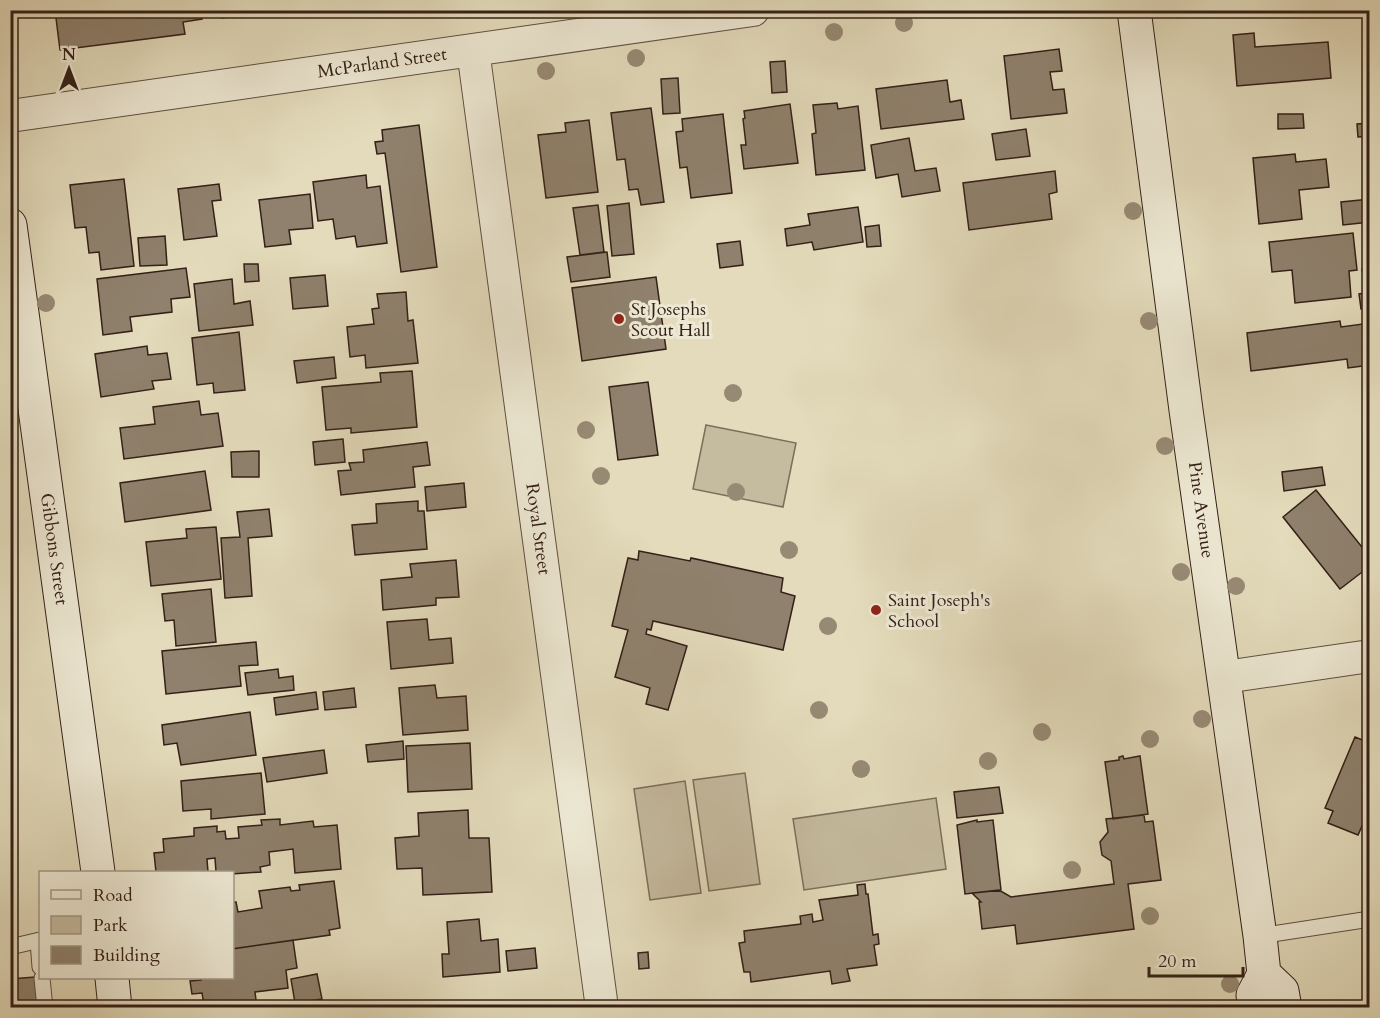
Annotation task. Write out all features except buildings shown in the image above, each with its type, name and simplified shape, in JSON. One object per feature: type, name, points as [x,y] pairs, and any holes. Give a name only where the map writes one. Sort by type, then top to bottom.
[{"type":"street","name":"McParland Street","points":[[10,116],[753,10]]},
{"type":"street","name":"Pine Avenue","points":[[1134,10],[1186,410],[1260,936],[1264,975],[1253,995],[1255,1008]]},
{"type":"street","name":"Royal Street","points":[[473,50],[603,1008]]},
{"type":"street","name":"Gibbons Street","points":[[10,225],[98,871]]},
{"type":"street","points":[[1225,677],[1370,656]]},
{"type":"street","points":[[1264,975],[1282,991],[1285,1008]]},
{"type":"street","points":[[112,979],[115,1008]]},
{"type":"lane","points":[[1260,936],[1370,919]]},
{"type":"lane","points":[[10,947],[39,941]]},
{"type":"lane","points":[[42,979],[45,1008]]},
{"type":"green space","points":[[706,425],[796,443],[783,507],[693,489]]},
{"type":"green space","points":[[745,773],[760,884],[709,891],[693,780]]},
{"type":"green space","points":[[685,781],[701,893],[650,900],[634,789]]},
{"type":"green space","points":[[936,798],[946,869],[804,890],[793,819]]},
{"type":"place","name":"St Josephs Scout Hall","points":[[619,319]]},
{"type":"place","name":"Saint Joseph's School","points":[[876,610]]}]
